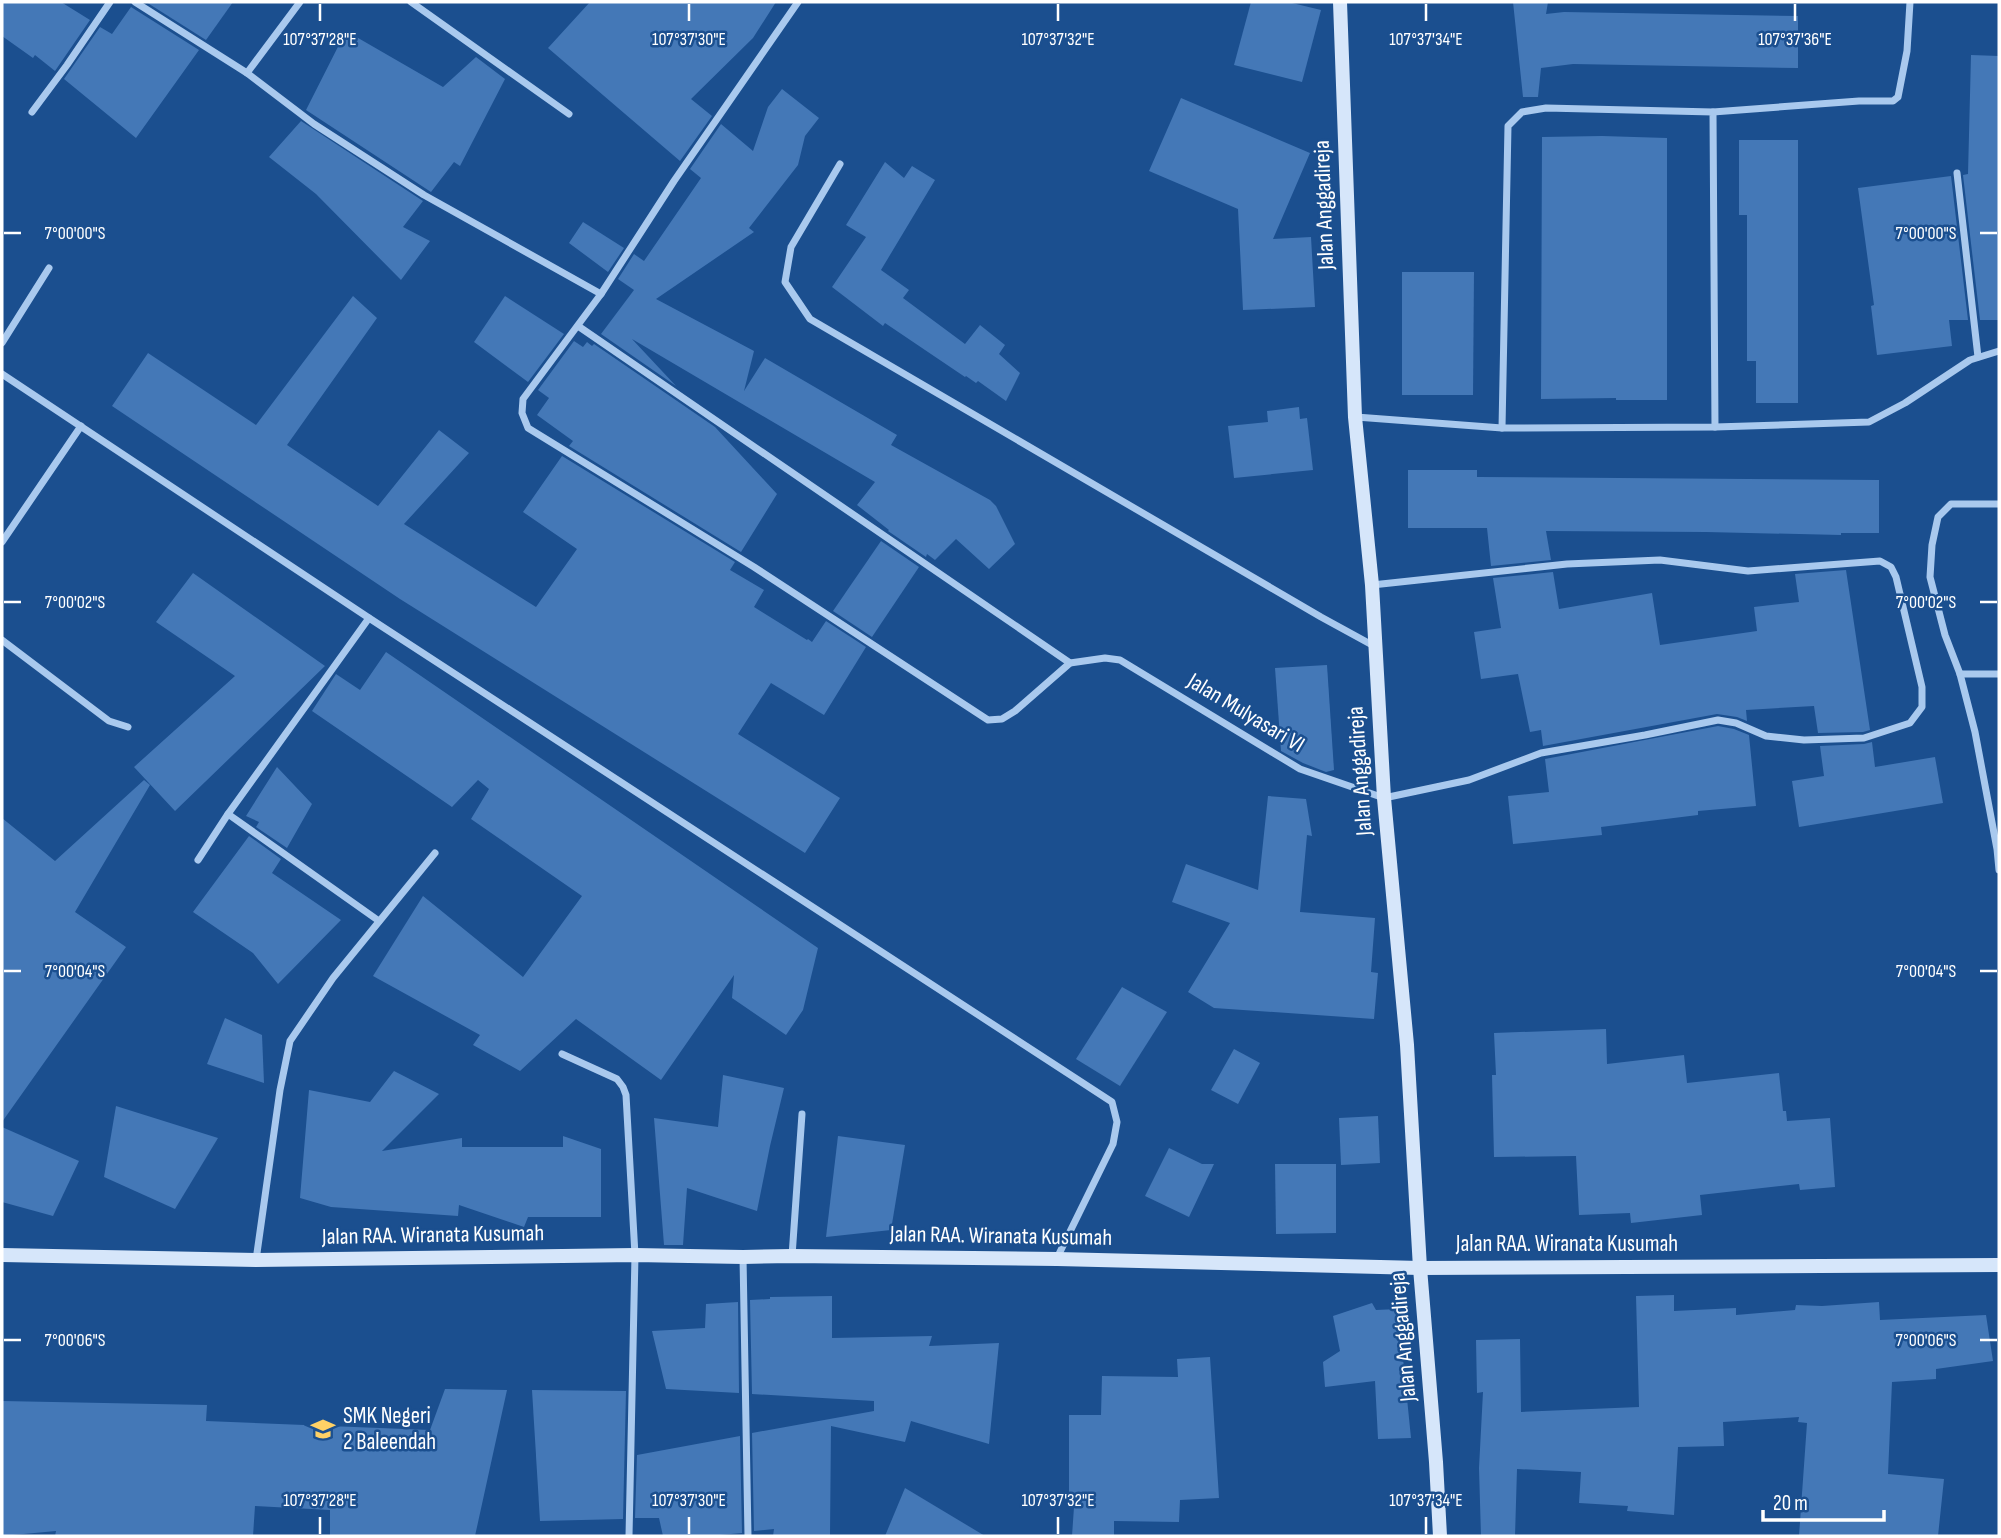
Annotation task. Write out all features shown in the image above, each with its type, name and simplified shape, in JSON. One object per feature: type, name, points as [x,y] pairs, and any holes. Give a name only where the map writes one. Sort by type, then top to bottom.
[{"type":"main road","name":"Jalan Anggadireja","points":[[1340,2],[1355,417],[1372,585],[1384,798],[1407,1045],[1440,1536]]},
{"type":"main road","name":"Jalan RAA. Wiranata Kusumah","points":[[2,1255],[256,1260],[635,1255],[792,1256],[1420,1268],[1999,1265]]},
{"type":"street","points":[[32,112],[110,2]]},
{"type":"street","points":[[135,2],[247,72],[314,124],[424,195],[601,294]]},
{"type":"street","points":[[247,72],[300,2]]},
{"type":"street","points":[[411,2],[569,114]]},
{"type":"street","points":[[578,326],[1070,663],[1015,711],[1002,719],[988,720],[754,566],[528,428],[522,413],[523,399],[601,294],[682,170],[798,2]]},
{"type":"street","points":[[1502,428],[1508,126],[1522,112],[1546,108],[1713,112],[1859,101],[1889,102],[1898,97],[1901,84],[1907,51],[1910,2]]},
{"type":"street","points":[[1713,112],[1715,427]]},
{"type":"street","points":[[840,164],[791,247],[785,282],[810,319],[1374,646]]},
{"type":"street","points":[[1958,173],[1978,357]]},
{"type":"street","points":[[2,343],[49,268]]},
{"type":"street","points":[[1355,417],[1502,428],[1715,427],[1869,422],[1905,403],[1970,360],[1999,351]]},
{"type":"street","points":[[2,374],[369,618],[1112,1102],[1117,1122],[1113,1144],[1057,1259]]},
{"type":"street","points":[[2,542],[81,426]]},
{"type":"street","points":[[1999,504],[1951,504],[1938,517],[1932,545],[1930,577],[1975,732],[1998,849],[1999,870]]},
{"type":"street","points":[[1372,585],[1567,564],[1660,560],[1748,571],[1880,561],[1891,567],[1896,577],[1922,687],[1922,707],[1910,723],[1864,738],[1804,740],[1766,736],[1736,723],[1718,720],[1541,753],[1469,780],[1384,798]]},
{"type":"street","points":[[198,860],[369,618]]},
{"type":"street","points":[[2,640],[109,721],[128,727]]},
{"type":"street","name":"Jalan Mulyasari VI","points":[[1070,663],[1105,658],[1120,660],[1300,769],[1384,798]]},
{"type":"street","points":[[1960,674],[1999,674]]},
{"type":"street","points":[[228,814],[379,921]]},
{"type":"street","points":[[256,1260],[280,1090],[290,1041],[333,978],[435,853]]},
{"type":"street","points":[[562,1054],[617,1079],[626,1095],[635,1255],[629,1536]]},
{"type":"street","points":[[792,1256],[802,1114]]},
{"type":"street","points":[[743,1257],[748,1536]]},
{"type":"building","points":[[2,2],[61,2],[90,20],[55,71],[35,55],[33,58],[2,36]]},
{"type":"building","points":[[146,2],[233,2],[206,40]]},
{"type":"building","points":[[590,2],[776,2],[753,38],[691,99],[712,116],[680,161],[548,48]]},
{"type":"building","points":[[1251,2],[1288,2],[1321,10],[1302,82],[1234,65]]},
{"type":"building","points":[[1513,2],[1548,2],[1546,14],[1564,12],[1798,16],[1798,68],[1573,64],[1541,68],[1538,97],[1523,97]]},
{"type":"building","points":[[131,7],[199,50],[136,138],[64,79],[100,27],[112,34]]},
{"type":"building","points":[[346,31],[443,87],[476,57],[505,79],[460,166],[454,162],[431,192],[306,110]]},
{"type":"building","points":[[1971,55],[1999,56],[1999,320],[1980,320],[1963,175],[1968,174]]},
{"type":"building","points":[[782,89],[819,118],[805,136],[798,165],[749,228],[754,232],[656,299],[754,351],[744,391],[765,358],[897,435],[891,445],[990,500],[996,506],[1015,544],[989,569],[956,539],[935,560],[927,554],[926,557],[888,531],[857,505],[875,482],[632,339],[676,386],[601,334],[634,290],[618,279],[634,254],[644,261],[701,178],[690,169],[721,124],[753,151],[768,107]]},
{"type":"building","points":[[1181,98],[1310,153],[1273,239],[1311,237],[1315,307],[1243,310],[1238,209],[1149,171]]},
{"type":"building","points":[[301,121],[423,201],[403,227],[430,241],[401,280],[316,194],[269,157]]},
{"type":"building","points":[[1542,137],[1667,138],[1667,400],[1541,399]]},
{"type":"building","points":[[1739,140],[1798,140],[1798,403],[1756,403],[1756,361],[1747,361],[1747,215],[1739,215]]},
{"type":"building","points":[[885,162],[904,178],[912,166],[935,180],[881,270],[909,290],[903,298],[965,344],[980,325],[1005,345],[999,354],[1020,373],[1006,401],[885,323],[883,326],[832,287],[866,237],[846,225]]},
{"type":"building","points":[[1951,176],[1968,320],[1949,320],[1952,346],[1877,355],[1871,306],[1874,305],[1858,188]]},
{"type":"building","points":[[583,222],[624,248],[608,272],[569,243]]},
{"type":"building","points":[[1402,272],[1474,272],[1473,395],[1402,395]]},
{"type":"building","points":[[353,296],[377,318],[287,445],[378,506],[439,430],[469,453],[404,524],[536,607],[577,549],[523,512],[562,456],[735,562],[730,570],[764,590],[754,607],[812,642],[826,621],[866,647],[824,715],[771,683],[738,734],[840,798],[805,853],[400,599],[112,406],[148,353],[256,425]]},
{"type":"building","points":[[505,296],[564,334],[528,382],[474,342]]},
{"type":"building","points":[[574,341],[583,347],[587,342],[592,346],[594,344],[715,427],[777,494],[741,552],[569,446],[573,441],[537,415],[549,398],[538,390]]},
{"type":"building","points":[[1299,407],[1300,419],[1307,418],[1313,470],[1234,478],[1228,426],[1268,422],[1267,411]]},
{"type":"building","points":[[1408,470],[1477,470],[1477,477],[1879,480],[1879,533],[1841,535],[1546,531],[1551,560],[1491,566],[1487,528],[1408,528]]},
{"type":"building","points":[[881,541],[919,567],[872,637],[833,611]]},
{"type":"building","points":[[1846,570],[1870,730],[1818,733],[1814,706],[1746,710],[1747,721],[1717,714],[1543,746],[1541,730],[1530,732],[1518,674],[1481,679],[1474,632],[1501,628],[1493,578],[1553,572],[1559,609],[1652,593],[1660,645],[1757,631],[1754,607],[1799,602],[1795,574]]},
{"type":"building","points":[[193,573],[325,666],[175,811],[134,767],[235,676],[156,622]]},
{"type":"building","points":[[386,652],[818,948],[803,1010],[786,1035],[732,998],[734,975],[661,1080],[576,1019],[520,1071],[473,1045],[480,1035],[373,976],[423,896],[523,977],[582,896],[471,819],[489,789],[478,780],[452,807],[312,711],[336,674],[360,690]]},
{"type":"building","points":[[1327,665],[1334,770],[1326,772],[1281,751],[1275,668]]},
{"type":"building","points":[[1718,726],[1749,735],[1756,806],[1698,811],[1698,815],[1601,827],[1602,835],[1513,844],[1508,796],[1549,792],[1545,759]]},
{"type":"building","points":[[1872,742],[1875,767],[1935,757],[1943,803],[1799,827],[1792,781],[1824,776],[1820,746]]},
{"type":"building","points":[[277,767],[312,804],[287,848],[256,827],[259,822],[246,816]]},
{"type":"building","points":[[144,780],[150,785],[75,912],[126,947],[2,1122],[2,818],[55,861]]},
{"type":"building","points":[[1268,796],[1306,799],[1312,836],[1307,835],[1300,912],[1375,918],[1371,972],[1378,973],[1374,1019],[1214,1008],[1188,992],[1230,923],[1172,902],[1186,864],[1258,890]]},
{"type":"building","points":[[249,836],[281,859],[272,873],[341,920],[278,984],[253,953],[193,912]]},
{"type":"building","points":[[1122,987],[1167,1012],[1120,1086],[1076,1059]]},
{"type":"building","points":[[225,1018],[262,1035],[264,1083],[207,1064]]},
{"type":"building","points":[[1606,1029],[1607,1064],[1684,1055],[1687,1083],[1779,1073],[1783,1111],[1786,1111],[1787,1121],[1830,1118],[1835,1187],[1800,1190],[1799,1184],[1700,1195],[1702,1215],[1631,1223],[1630,1213],[1579,1215],[1576,1156],[1494,1157],[1494,1033]]},
{"type":"building","points":[[1234,1049],[1260,1063],[1238,1104],[1211,1090]]},
{"type":"building","points":[[394,1071],[439,1094],[382,1151],[462,1138],[462,1147],[563,1147],[563,1136],[601,1149],[601,1217],[528,1217],[524,1227],[459,1205],[458,1216],[331,1207],[300,1198],[309,1090],[370,1102]]},
{"type":"building","points":[[723,1075],[784,1088],[757,1211],[687,1188],[683,1245],[664,1245],[654,1118],[718,1127]]},
{"type":"building","points":[[116,1106],[218,1138],[175,1209],[104,1177]]},
{"type":"building","points":[[1378,1116],[1380,1163],[1341,1165],[1339,1118]]},
{"type":"building","points":[[2,1127],[79,1161],[53,1216],[2,1202]]},
{"type":"building","points":[[838,1136],[905,1145],[891,1230],[826,1237]]},
{"type":"building","points":[[1169,1148],[1202,1164],[1214,1164],[1189,1217],[1145,1196]]},
{"type":"building","points":[[1275,1164],[1336,1164],[1336,1233],[1276,1234]]},
{"type":"building","points":[[1674,1295],[1674,1311],[1736,1308],[1736,1315],[1795,1310],[1796,1305],[1879,1302],[1880,1320],[1986,1315],[1993,1361],[1936,1369],[1936,1379],[1892,1382],[1888,1474],[1944,1479],[1938,1536],[1799,1536],[1807,1423],[1798,1422],[1799,1417],[1723,1422],[1724,1446],[1678,1447],[1674,1515],[1627,1511],[1628,1506],[1579,1503],[1581,1472],[1517,1469],[1515,1536],[1481,1536],[1479,1468],[1483,1392],[1477,1393],[1476,1340],[1520,1339],[1521,1412],[1639,1407],[1636,1296]]},
{"type":"building","points":[[832,1296],[832,1338],[932,1336],[929,1346],[999,1343],[989,1444],[911,1421],[905,1442],[831,1426],[830,1536],[773,1536],[774,1529],[754,1531],[752,1433],[874,1411],[874,1401],[752,1394],[750,1300]]},
{"type":"building","points":[[738,1302],[739,1393],[666,1389],[652,1331],[705,1328],[706,1304]]},
{"type":"building","points":[[1372,1303],[1376,1310],[1398,1309],[1411,1438],[1378,1439],[1375,1381],[1325,1387],[1323,1362],[1340,1351],[1333,1316]]},
{"type":"building","points":[[1210,1357],[1219,1498],[1180,1500],[1179,1522],[1114,1521],[1114,1536],[1072,1536],[1074,1507],[1069,1507],[1069,1415],[1101,1415],[1102,1376],[1178,1377],[1177,1359]]},
{"type":"building","points":[[445,1389],[507,1390],[475,1536],[330,1536],[330,1510],[255,1506],[253,1536],[55,1536],[56,1531],[2,1536],[2,1401],[207,1405],[206,1421],[430,1430]]},
{"type":"building","points":[[532,1390],[626,1391],[623,1519],[540,1521]]},
{"type":"building","points":[[740,1436],[742,1533],[663,1536],[659,1518],[635,1518],[637,1455]]},
{"type":"building","points":[[905,1488],[985,1536],[885,1536]]},
{"type":"place","name":"SMK Negeri 2 Baleendah","points":[[323,1429]]}]
